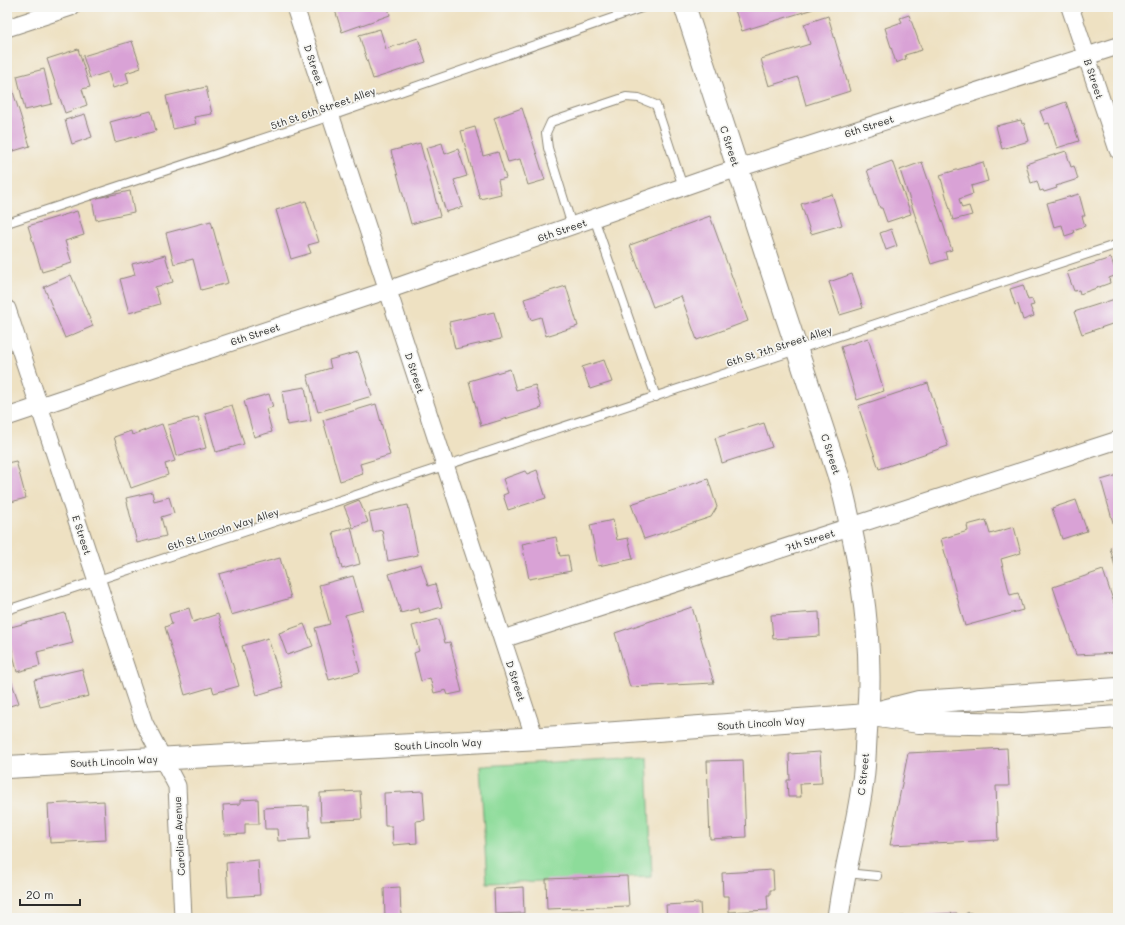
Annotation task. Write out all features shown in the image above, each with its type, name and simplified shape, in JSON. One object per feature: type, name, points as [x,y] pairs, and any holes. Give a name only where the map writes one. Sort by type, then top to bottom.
[{"type":"main road","name":"South Lincoln Way","points":[[7,766],[535,739],[868,715],[919,702],[1118,689]]},
{"type":"main road","name":"South Lincoln Way","points":[[868,715],[919,722],[1022,728],[1118,717]]},
{"type":"street","points":[[7,28],[71,7]]},
{"type":"street","name":"D Street","points":[[295,7],[535,739]]},
{"type":"street","name":"C Street","points":[[685,7],[841,484],[852,526],[862,583],[870,684],[863,786],[840,898],[838,918]]},
{"type":"street","name":"B Street","points":[[1070,7],[1118,150]]},
{"type":"street","name":"6th Street","points":[[7,418],[388,290],[737,168],[1118,46]]},
{"type":"street","name":"E Street","points":[[7,309],[144,723],[162,758]]},
{"type":"street","name":"7th Street","points":[[502,639],[1118,440]]},
{"type":"street","name":"Caroline Avenue","points":[[162,758],[177,786],[183,918]]},
{"type":"lane","name":"5th St 6th Street Alley","points":[[7,224],[331,116],[644,7]]},
{"type":"lane","points":[[572,226],[548,148],[546,133],[551,122],[626,97],[639,98],[656,105],[683,187]]},
{"type":"lane","points":[[594,218],[656,397]]},
{"type":"lane","name":"6th St 7th Street Alley","points":[[446,466],[1118,244]]},
{"type":"lane","name":"6th St Lincoln Way Alley","points":[[7,610],[446,466]]},
{"type":"lane","points":[[846,873],[877,876]]},
{"type":"green space","points":[[647,757],[652,877],[487,883],[480,766]]},
{"type":"building","points":[[334,7],[388,7],[390,15],[342,32]]},
{"type":"building","points":[[734,7],[813,7],[813,9],[742,31]]},
{"type":"building","points":[[909,15],[922,50],[905,55],[906,59],[896,63],[885,28],[902,22],[900,18]]},
{"type":"building","points":[[828,16],[850,91],[806,105],[798,77],[769,86],[761,59],[810,44],[804,24]]},
{"type":"building","points":[[380,29],[386,49],[418,38],[426,62],[373,79],[359,35]]},
{"type":"building","points":[[132,41],[141,68],[126,73],[129,83],[113,88],[108,72],[90,78],[83,56]]},
{"type":"building","points":[[78,49],[90,87],[82,89],[87,105],[65,113],[47,59]]},
{"type":"building","points":[[44,69],[52,104],[25,110],[17,76]]},
{"type":"building","points":[[10,82],[30,146],[7,153],[7,83]]},
{"type":"building","points":[[206,87],[212,114],[194,117],[196,124],[173,129],[166,96]]},
{"type":"building","points":[[1066,102],[1079,141],[1057,148],[1049,123],[1045,124],[1040,111]]},
{"type":"building","points":[[522,108],[545,180],[528,185],[520,159],[508,162],[494,118]]},
{"type":"building","points":[[151,111],[156,131],[115,142],[110,122]]},
{"type":"building","points":[[85,114],[92,137],[72,144],[65,120]]},
{"type":"building","points":[[1021,120],[1022,124],[1024,123],[1029,141],[1002,149],[996,126]]},
{"type":"building","points":[[475,127],[483,156],[498,152],[506,178],[498,180],[501,194],[480,199],[461,131]]},
{"type":"building","points":[[420,143],[440,216],[411,224],[391,151]]},
{"type":"building","points":[[442,143],[445,154],[458,149],[467,176],[454,180],[463,207],[446,212],[426,148]]},
{"type":"building","points":[[1066,151],[1071,167],[1074,166],[1078,179],[1056,186],[1057,188],[1044,192],[1043,190],[1040,191],[1037,181],[1031,183],[1026,164]]},
{"type":"building","points":[[892,161],[911,214],[887,222],[882,208],[880,208],[867,170]]},
{"type":"building","points":[[922,162],[952,250],[945,252],[947,259],[931,264],[900,170]]},
{"type":"building","points":[[983,162],[988,181],[971,186],[973,194],[959,199],[962,208],[969,206],[972,215],[953,220],[940,175]]},
{"type":"building","points":[[130,191],[134,212],[96,220],[92,199]]},
{"type":"building","points":[[832,194],[842,225],[811,234],[801,204]]},
{"type":"building","points":[[1079,194],[1085,216],[1082,216],[1085,226],[1073,230],[1074,233],[1065,236],[1062,225],[1054,227],[1047,203]]},
{"type":"building","points":[[306,201],[319,242],[308,245],[311,253],[291,259],[276,210]]},
{"type":"building","points":[[77,211],[84,235],[65,241],[72,263],[42,272],[28,226]]},
{"type":"building","points":[[710,216],[748,321],[697,340],[681,296],[653,307],[630,245]]},
{"type":"building","points":[[211,221],[228,283],[201,290],[193,259],[174,264],[166,233]]},
{"type":"building","points":[[891,229],[897,246],[886,250],[880,233]]},
{"type":"building","points":[[165,255],[173,282],[155,287],[160,304],[129,313],[120,279],[135,275],[132,264]]},
{"type":"building","points":[[1111,258],[1117,275],[1109,278],[1110,283],[1080,294],[1079,290],[1074,291],[1067,272]]},
{"type":"building","points":[[852,274],[863,308],[840,315],[829,282]]},
{"type":"building","points":[[71,275],[93,326],[65,338],[44,287]]},
{"type":"building","points":[[1023,285],[1028,300],[1032,299],[1034,305],[1030,306],[1034,316],[1023,320],[1018,304],[1015,305],[1010,289]]},
{"type":"building","points":[[566,286],[578,326],[546,336],[541,317],[531,320],[524,299]]},
{"type":"building","points":[[1115,299],[1117,304],[1118,303],[1118,322],[1082,334],[1074,312]]},
{"type":"building","points":[[494,312],[501,339],[455,349],[449,322]]},
{"type":"building","points":[[868,338],[884,391],[857,400],[841,347]]},
{"type":"building","points":[[358,352],[372,396],[318,412],[307,375],[331,368],[329,360]]},
{"type":"building","points":[[604,360],[612,382],[590,389],[582,367]]},
{"type":"building","points":[[510,369],[516,390],[535,385],[542,408],[481,426],[469,381]]},
{"type":"building","points":[[928,383],[948,446],[879,469],[858,406]]},
{"type":"building","points":[[305,387],[311,421],[287,425],[282,391]]},
{"type":"building","points":[[269,394],[273,407],[266,409],[272,432],[254,437],[244,401]]},
{"type":"building","points":[[376,404],[390,455],[360,464],[363,474],[340,481],[323,420]]},
{"type":"building","points":[[232,405],[244,444],[216,452],[205,413]]},
{"type":"building","points":[[198,417],[206,448],[176,456],[168,425]]},
{"type":"building","points":[[764,423],[772,447],[722,463],[715,438]]},
{"type":"building","points":[[162,424],[175,461],[165,464],[168,475],[131,488],[114,437],[131,431],[132,435]]},
{"type":"building","points":[[16,461],[26,498],[7,503],[7,463]]},
{"type":"building","points":[[537,470],[546,498],[508,510],[503,495],[508,493],[503,479],[525,471],[527,474]]},
{"type":"building","points":[[1118,475],[1118,532],[1116,533],[1101,480]]},
{"type":"building","points":[[708,479],[717,507],[711,517],[644,539],[631,504]]},
{"type":"building","points":[[152,492],[154,501],[169,497],[174,513],[161,517],[166,536],[137,543],[126,498]]},
{"type":"building","points":[[359,500],[368,522],[353,528],[344,506]]},
{"type":"building","points":[[1076,500],[1087,531],[1062,539],[1052,508]]},
{"type":"building","points":[[408,505],[418,555],[388,561],[382,530],[373,532],[369,513]]},
{"type":"building","points":[[613,520],[617,540],[628,538],[633,559],[598,566],[590,525]]},
{"type":"building","points":[[986,520],[990,534],[1014,527],[1021,553],[1001,559],[1010,595],[1018,593],[1023,610],[965,626],[941,539],[968,531],[967,525]]},
{"type":"building","points":[[351,527],[360,564],[342,569],[333,532]]},
{"type":"building","points":[[556,537],[560,556],[568,555],[571,571],[529,579],[522,544]]},
{"type":"building","points":[[1118,546],[1118,570],[1116,570],[1110,548]]},
{"type":"building","points":[[280,558],[291,598],[231,615],[219,574]]},
{"type":"building","points":[[421,564],[428,586],[435,584],[442,607],[420,613],[419,608],[401,613],[389,574]]},
{"type":"building","points":[[1103,570],[1118,615],[1118,653],[1076,655],[1053,587]]},
{"type":"building","points":[[353,576],[363,610],[345,615],[360,672],[329,680],[315,628],[330,624],[319,585]]},
{"type":"building","points":[[692,607],[714,683],[630,687],[615,633]]},
{"type":"building","points":[[189,608],[193,622],[218,614],[239,686],[214,693],[212,687],[185,695],[165,627],[172,624],[169,614]]},
{"type":"building","points":[[819,612],[820,636],[773,639],[771,615]]},
{"type":"building","points":[[65,613],[73,643],[37,652],[40,666],[17,672],[7,628]]},
{"type":"building","points":[[439,619],[445,643],[450,642],[462,692],[448,695],[446,690],[434,693],[430,678],[421,681],[414,653],[419,651],[412,626]]},
{"type":"building","points":[[304,624],[313,646],[287,655],[279,633]]},
{"type":"building","points":[[268,638],[283,687],[257,695],[242,646]]},
{"type":"building","points":[[7,669],[19,703],[7,707]]},
{"type":"building","points":[[82,669],[89,696],[40,707],[34,680]]},
{"type":"building","points":[[1007,748],[1009,786],[996,786],[998,840],[890,845],[908,753]]},
{"type":"building","points":[[820,752],[822,783],[800,784],[801,797],[788,797],[787,780],[790,780],[789,754]]},
{"type":"building","points":[[743,760],[746,837],[710,839],[707,761]]},
{"type":"building","points":[[360,791],[362,819],[321,821],[320,793]]},
{"type":"building","points":[[423,791],[425,820],[416,821],[417,843],[393,845],[392,826],[385,826],[384,793]]},
{"type":"building","points":[[258,799],[259,824],[245,824],[245,834],[225,835],[223,805],[240,804],[240,800]]},
{"type":"building","points":[[104,801],[106,840],[50,843],[48,804]]},
{"type":"building","points":[[308,806],[310,839],[278,841],[277,829],[265,829],[264,808]]},
{"type":"building","points":[[258,860],[260,895],[228,897],[226,863]]},
{"type":"building","points":[[773,870],[774,890],[770,890],[770,895],[767,895],[768,910],[729,912],[729,896],[723,896],[722,873]]},
{"type":"building","points":[[627,876],[629,906],[547,909],[546,879]]},
{"type":"building","points":[[400,887],[401,918],[385,918],[384,888]]},
{"type":"building","points":[[523,887],[524,913],[495,914],[494,889]]},
{"type":"building","points":[[700,903],[701,918],[667,918],[666,905]]},
{"type":"building","points":[[957,913],[958,918],[890,918],[890,917]]}]
